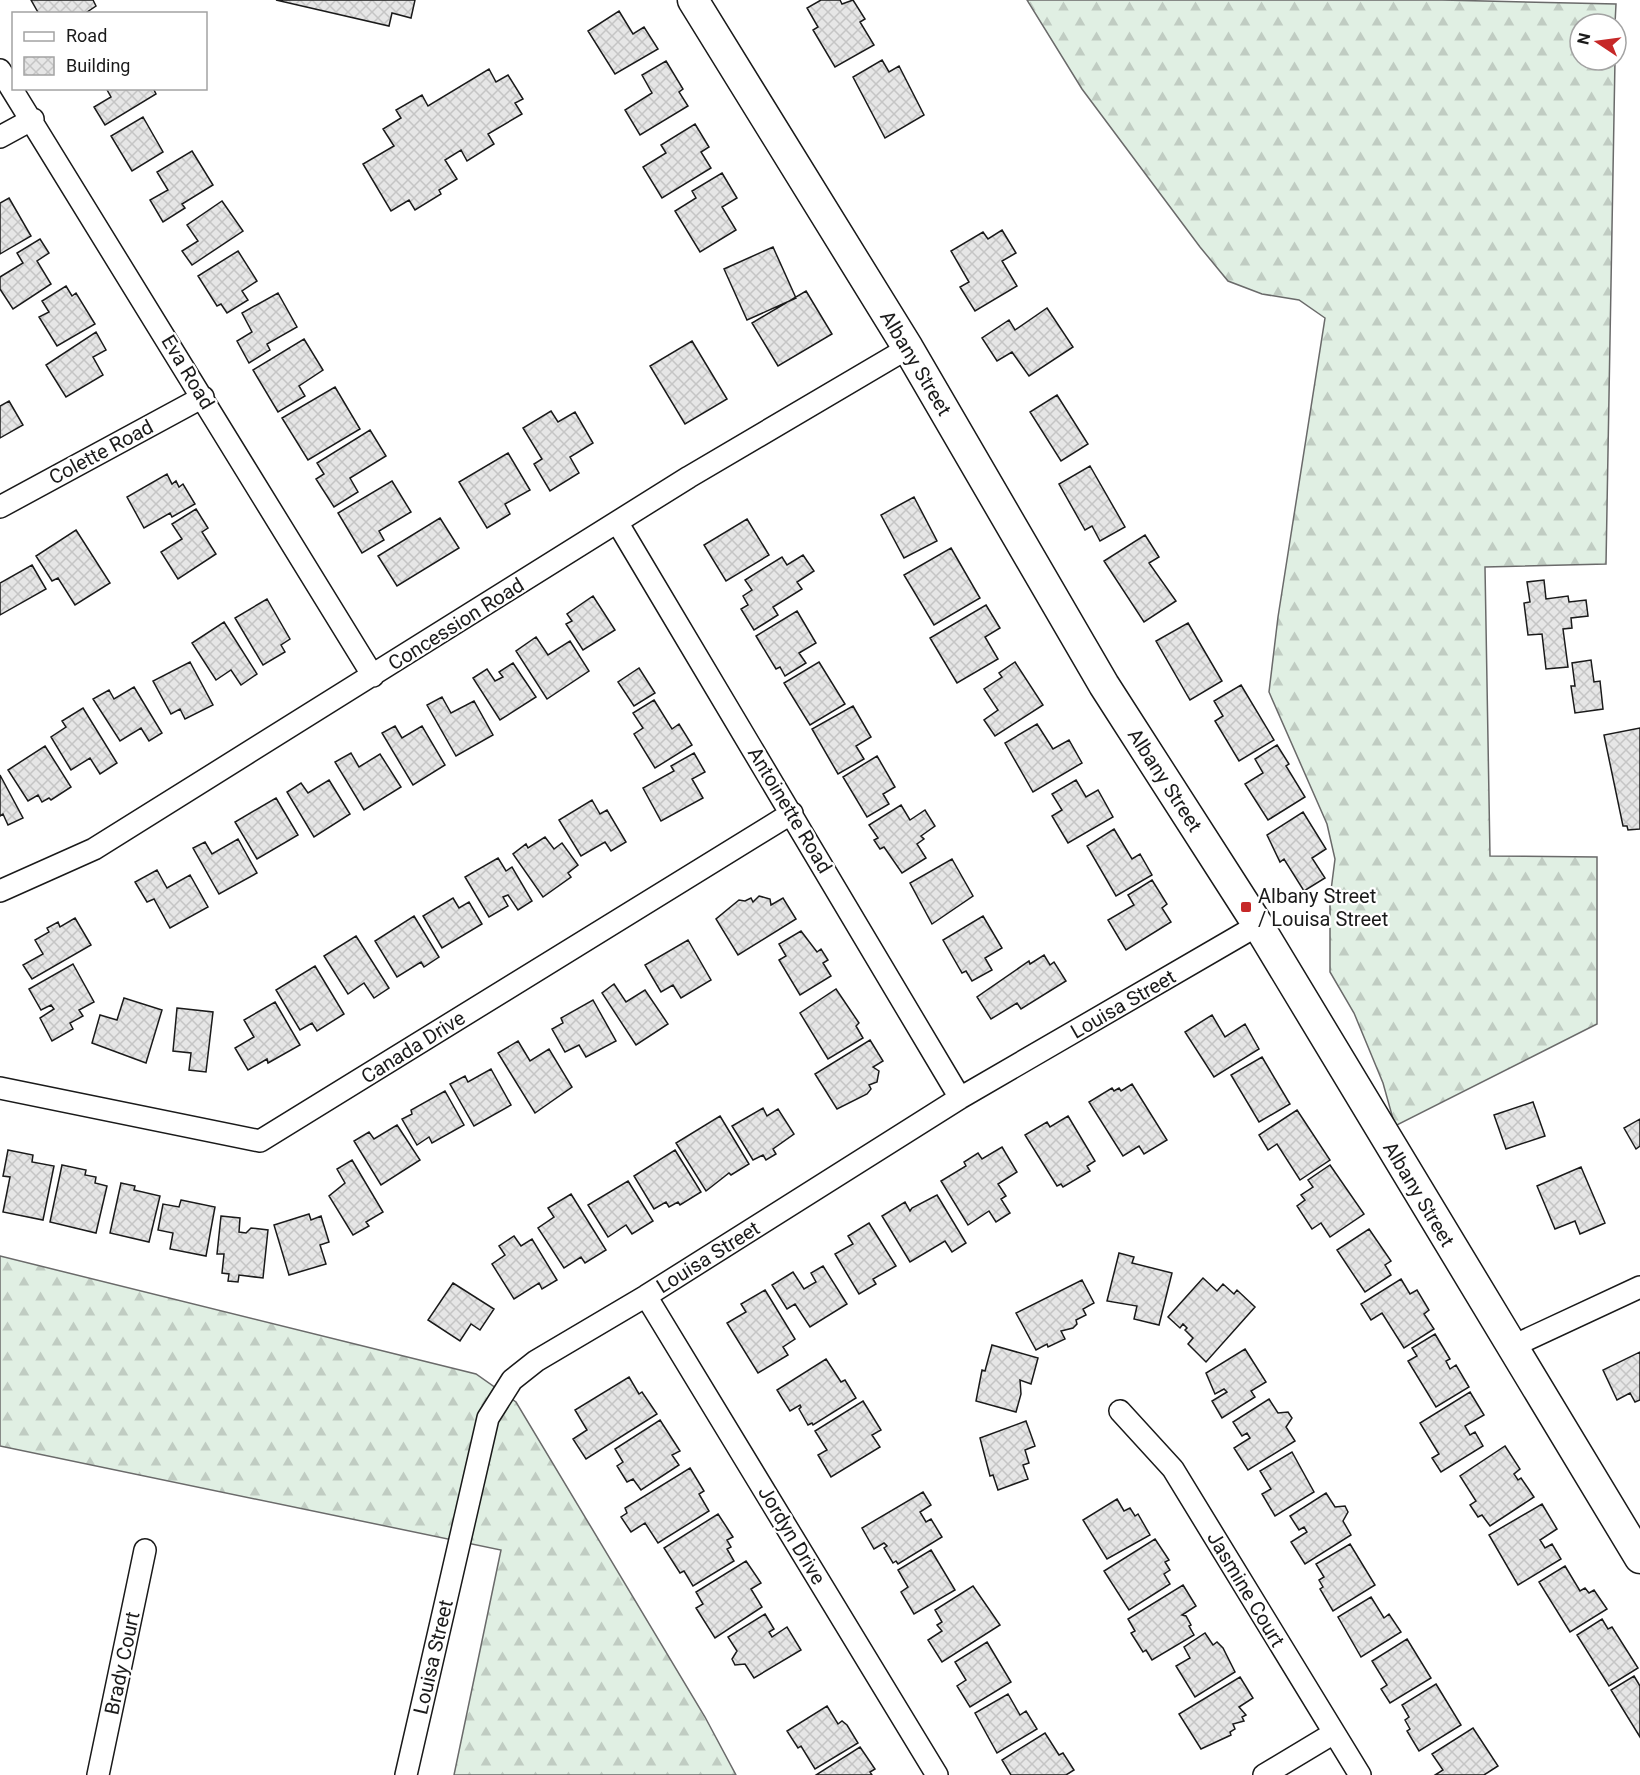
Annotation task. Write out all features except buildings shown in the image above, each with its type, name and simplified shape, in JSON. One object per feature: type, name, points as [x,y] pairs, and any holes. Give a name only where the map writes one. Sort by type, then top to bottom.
[{"type":"street","name":"Albany Street","points":[[693,0],[908,348],[1104,685],[1258,925],[1640,1558]]},
{"type":"street","name":"Eva Road","points":[[0,70],[12,88]]},
{"type":"street","name":"Eva Road","points":[[13,90],[373,676]]},
{"type":"street","points":[[0,138],[33,119]]},
{"type":"street","name":"Concession Road","points":[[0,891],[94,849],[618,522],[908,348]]},
{"type":"street","name":"Colette Road","points":[[0,507],[203,397]]},
{"type":"street","name":"Antoinette Road","points":[[618,522],[960,1098]]},
{"type":"street","name":"Canada Drive","points":[[0,1088],[260,1141],[792,813]]},
{"type":"street","name":"Louisa Street","points":[[406,1775],[488,1418],[512,1380],[536,1361],[646,1296],[960,1098],[1258,925]]},
{"type":"street","points":[[1511,1347],[1640,1287]]},
{"type":"street","name":"Jordyn Drive","points":[[646,1296],[937,1775]]},
{"type":"street","name":"Jasmine Court","points":[[1120,1412],[1173,1469],[1360,1775]]},
{"type":"street","name":"Brady Court","points":[[98,1775],[145,1550]]},
{"type":"street","points":[[1264,1775],[1334,1733]]},
{"type":"green space","points":[[1027,0],[1442,0],[1616,4],[1616,12],[1568,12],[1568,72],[1615,72],[1606,564],[1485,567],[1490,856],[1597,857],[1597,1024],[1395,1126],[1383,1083],[1354,1013],[1330,972],[1330,898],[1335,859],[1327,824],[1269,692],[1278,617],[1325,318],[1299,300],[1262,294],[1228,281],[1082,89]]},
{"type":"green space","points":[[0,1256],[476,1374],[516,1402],[705,1717],[736,1775],[454,1775],[501,1550],[0,1446]]},
{"type":"place","name":"Albany Street / Louisa Street","points":[[1246,907]]}]
